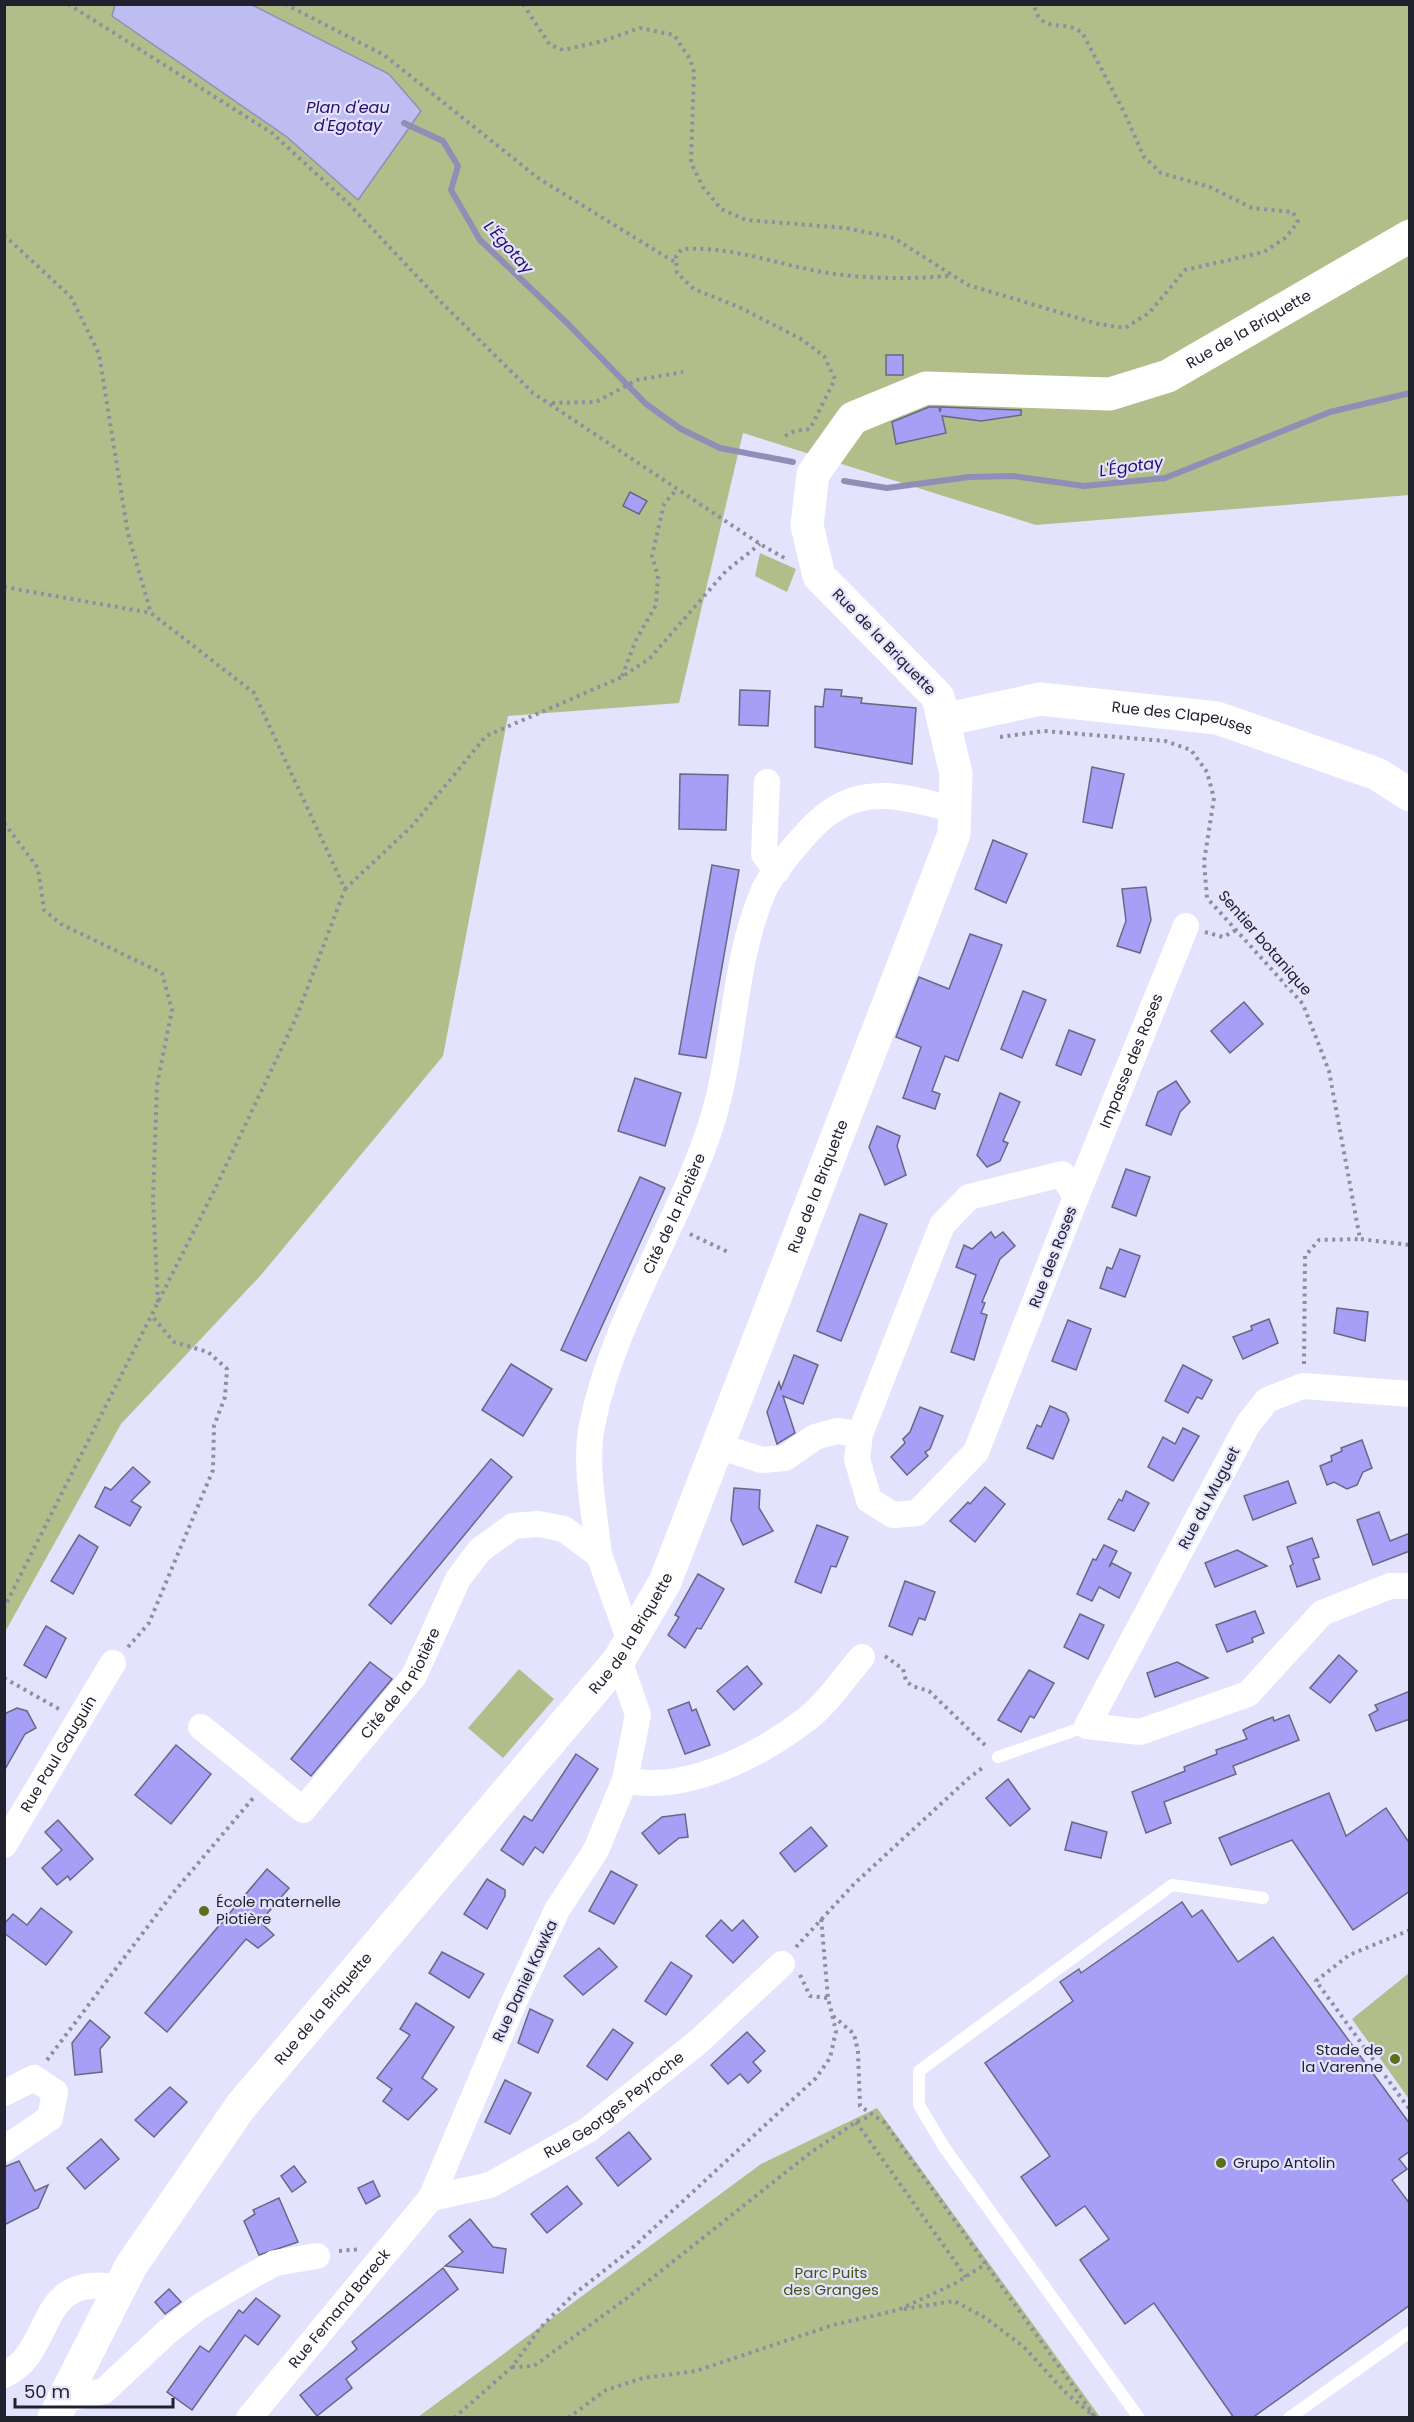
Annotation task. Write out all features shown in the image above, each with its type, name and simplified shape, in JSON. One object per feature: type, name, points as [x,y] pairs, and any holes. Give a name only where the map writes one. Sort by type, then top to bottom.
[{"type":"main road","name":"Rue de la Briquette","points":[[58,2409],[131,2266],[241,2106],[624,1650],[665,1582],[954,834],[956,774],[938,697],[819,576],[807,525],[813,474],[853,418],[926,388],[1110,394],[1168,376],[1410,236]]},
{"type":"main road","name":"Rue des Clapeuses","points":[[943,720],[1040,699],[1217,718],[1377,774],[1410,795]]},
{"type":"street","points":[[767,782],[764,854],[777,871]]},
{"type":"street","name":"Cité de la Piotière","points":[[624,1650],[599,1555],[590,1477],[591,1429],[602,1377],[671,1225],[710,1129],[720,1091],[751,924],[765,887],[806,834],[830,812],[861,796],[899,795],[955,810]]},
{"type":"street","name":"Impasse des Roses","points":[[1076,1197],[1186,926]]},
{"type":"street","name":"Rue des Roses","points":[[1062,1174],[1076,1197],[976,1452],[917,1513],[894,1515],[869,1500],[857,1459],[860,1434],[942,1225],[969,1197],[1062,1174]]},
{"type":"street","name":"Rue du Muguet","points":[[1087,1726],[1248,1424],[1268,1400],[1303,1386],[1410,1394]]},
{"type":"street","points":[[718,1446],[762,1460],[785,1458],[816,1437],[837,1431],[860,1434]]},
{"type":"street","name":"Cité de la Piotière","points":[[201,1727],[303,1810],[414,1676],[458,1579],[480,1550],[513,1526],[539,1524],[564,1529],[599,1555]]},
{"type":"street","points":[[1087,1726],[1140,1732],[1248,1694],[1322,1613],[1390,1586],[1410,1586]]},
{"type":"street","name":"Rue Daniel Kawka","points":[[432,2193],[514,2002],[557,1910],[596,1850],[625,1779],[638,1715],[624,1650]]},
{"type":"street","points":[[625,1779],[658,1783],[686,1779],[739,1762],[809,1718],[869,1653]]},
{"type":"street","name":"Rue Paul Gauguin","points":[[4,1845],[113,1663]]},
{"type":"street","name":"Rue Georges Peyroche","points":[[432,2193],[490,2185],[588,2130],[698,2042],[782,1964]]},
{"type":"street","points":[[4,2093],[34,2078],[55,2092],[50,2118],[4,2149]]},
{"type":"street","name":"Rue Fernand Bareck","points":[[249,2418],[432,2193]]},
{"type":"street","points":[[58,2409],[104,2391],[167,2332],[200,2307],[244,2280],[275,2263],[317,2256]]},
{"type":"street","points":[[4,2375],[20,2368],[56,2305],[79,2286],[98,2284],[120,2288]]},
{"type":"lane","points":[[998,1757],[1087,1726]]},
{"type":"lane","points":[[1139,2418],[944,2147],[919,2104],[919,2072],[1172,1886],[1263,1898]]},
{"type":"lane","points":[[1289,2418],[1410,2332]]},
{"type":"path","points":[[68,4],[272,133],[348,203],[443,304],[532,393],[552,403],[760,544],[819,576]]},
{"type":"path","points":[[285,4],[384,55],[538,178],[676,263]]},
{"type":"path","points":[[523,4],[550,45],[563,50],[603,41],[640,28],[674,35],[690,59],[694,72],[691,163],[703,188],[721,209],[746,220],[846,228],[894,238],[950,276],[968,285],[1098,324],[1125,328],[1149,313],[1185,270],[1264,252],[1285,238],[1298,222],[1293,212],[1252,208],[1210,187],[1161,173],[1144,158],[1083,34],[1078,28],[1046,24],[1036,15],[1034,4]]},
{"type":"path","points":[[4,236],[71,297],[99,354],[128,534],[151,612]]},
{"type":"path","points":[[784,436],[795,431],[810,429],[822,410],[835,379],[824,356],[801,339],[741,308],[694,289],[677,273],[676,256],[682,249],[712,248],[834,274],[909,280],[950,276]]},
{"type":"path","points":[[552,403],[596,402],[637,380],[683,372]]},
{"type":"path","points":[[622,677],[636,640],[656,605],[658,576],[651,556],[664,504],[677,489]]},
{"type":"path","points":[[4,1608],[158,1304],[297,1018],[345,889],[413,825],[486,736],[622,677],[650,658],[726,572],[760,544]]},
{"type":"path","points":[[4,587],[151,612],[254,693],[345,889]]},
{"type":"path","name":"Sentier botanique","points":[[996,738],[1044,731],[1164,741],[1191,750],[1207,772],[1214,798],[1204,862],[1207,898],[1238,929],[1304,1004],[1329,1071],[1360,1239]]},
{"type":"path","points":[[4,823],[38,868],[44,910],[61,924],[162,973],[172,1010],[157,1085],[153,1199],[158,1304]]},
{"type":"path","points":[[1186,926],[1223,937],[1238,929]]},
{"type":"path","points":[[671,1225],[728,1252]]},
{"type":"path","points":[[1303,1386],[1305,1256],[1319,1240],[1360,1239],[1410,1245]]},
{"type":"path","points":[[113,1663],[149,1623],[170,1578],[187,1529],[213,1470],[214,1426],[225,1396],[227,1370],[207,1352],[174,1342],[152,1316]]},
{"type":"path","points":[[828,1998],[810,1996],[800,1975],[782,1964],[821,1917],[969,1778],[998,1757],[929,1691],[912,1686],[906,1681],[903,1669],[869,1653]]},
{"type":"path","points":[[4,1678],[79,1721]]},
{"type":"path","points":[[34,2078],[173,1893],[268,1780]]},
{"type":"path","points":[[454,2418],[512,2367],[541,2327],[573,2295],[629,2251],[816,2078],[830,2058],[836,2031],[828,1998],[821,1917]]},
{"type":"path","points":[[1410,1930],[1349,1955],[1316,1982],[1410,2110]]},
{"type":"path","points":[[832,2015],[854,2034],[858,2051],[860,2106],[885,2123],[1094,2416]]},
{"type":"path","points":[[512,2367],[534,2366],[627,2298],[810,2153],[856,2122],[872,2116]]},
{"type":"path","points":[[856,2122],[966,2277]]},
{"type":"path","points":[[317,2256],[351,2248],[387,2250]]},
{"type":"path","points":[[898,2310],[966,2277],[987,2264]]},
{"type":"path","points":[[568,2418],[606,2390],[643,2378],[696,2371],[832,2325],[898,2310],[954,2301],[974,2311],[1024,2347],[1064,2391],[1094,2416]]},
{"type":"path","points":[[1088,2418],[1094,2416]]},
{"type":"green space","points":[[5,5],[1409,5],[1409,495],[1036,525],[743,433],[679,703],[508,716],[443,1056],[261,1275],[121,1424],[5,1632]]},
{"type":"green space","points":[[760,553],[796,569],[787,592],[755,576]]},
{"type":"green space","points":[[519,1669],[554,1699],[503,1758],[468,1728]]},
{"type":"green space","name":"Stade de la Varenne","points":[[1409,1973],[1409,2099],[1352,2019]]},
{"type":"green space","name":"Parc Puits des Granges","points":[[877,2108],[1100,2417],[418,2417],[761,2164]]},
{"type":"water","name":"Plan d'eau d'Egotay","points":[[115,5],[252,5],[389,74],[421,111],[358,200],[287,137],[112,16]]},
{"type":"building","points":[[886,355],[903,355],[903,375],[886,375]]},
{"type":"building","points":[[929,407],[939,407],[940,412],[941,407],[1021,410],[1021,415],[981,421],[942,416],[946,433],[896,444],[892,422]]},
{"type":"building","points":[[630,492],[647,501],[639,514],[623,506]]},
{"type":"building","points":[[825,689],[842,690],[841,696],[862,698],[861,703],[916,708],[912,764],[815,747],[815,706],[823,707]]},
{"type":"building","points":[[740,690],[770,691],[768,726],[739,725]]},
{"type":"building","points":[[1092,767],[1124,774],[1112,828],[1083,822]]},
{"type":"building","points":[[680,774],[728,775],[726,830],[679,829]]},
{"type":"building","points":[[993,840],[1027,854],[1006,903],[975,889]]},
{"type":"building","points":[[712,865],[739,870],[706,1058],[679,1054]]},
{"type":"building","points":[[1146,887],[1151,920],[1140,953],[1117,946],[1126,921],[1122,889]]},
{"type":"building","points":[[970,934],[1002,945],[958,1061],[945,1056],[932,1091],[940,1094],[935,1109],[903,1098],[921,1047],[896,1037],[919,977],[949,989]]},
{"type":"building","points":[[1023,991],[1046,1000],[1022,1058],[1001,1049]]},
{"type":"building","points":[[1244,1002],[1263,1024],[1230,1053],[1211,1031]]},
{"type":"building","points":[[1069,1030],[1095,1040],[1081,1075],[1056,1065]]},
{"type":"building","points":[[635,1078],[681,1093],[665,1146],[618,1131]]},
{"type":"building","points":[[1176,1081],[1190,1102],[1180,1112],[1171,1135],[1146,1125],[1158,1092]]},
{"type":"building","points":[[1000,1093],[1020,1102],[1003,1141],[1008,1143],[1000,1161],[987,1167],[977,1155]]},
{"type":"building","points":[[877,1126],[900,1136],[897,1146],[906,1175],[885,1185],[869,1147]]},
{"type":"building","points":[[1126,1169],[1150,1177],[1136,1216],[1112,1207]]},
{"type":"building","points":[[640,1177],[665,1188],[586,1361],[561,1350]]},
{"type":"building","points":[[860,1214],[887,1224],[841,1341],[817,1331]]},
{"type":"building","points":[[991,1232],[995,1238],[1003,1232],[1015,1246],[1000,1259],[982,1302],[985,1303],[981,1313],[987,1315],[974,1360],[951,1352],[976,1275],[956,1267],[964,1245],[972,1249]]},
{"type":"building","points":[[1120,1249],[1140,1256],[1125,1297],[1100,1288],[1107,1267],[1112,1269]]},
{"type":"building","points":[[1337,1308],[1368,1312],[1365,1341],[1334,1333]]},
{"type":"building","points":[[1269,1319],[1278,1343],[1243,1359],[1233,1337],[1252,1330],[1251,1326]]},
{"type":"building","points":[[1068,1320],[1091,1329],[1076,1370],[1052,1361]]},
{"type":"building","points":[[794,1355],[818,1365],[803,1404],[783,1396],[795,1433],[777,1444],[767,1412],[779,1382],[781,1389]]},
{"type":"building","points":[[511,1364],[552,1389],[523,1436],[482,1410]]},
{"type":"building","points":[[1183,1365],[1212,1380],[1202,1399],[1197,1397],[1188,1413],[1165,1401]]},
{"type":"building","points":[[1050,1406],[1066,1413],[1069,1420],[1053,1459],[1027,1448],[1037,1425],[1041,1427]]},
{"type":"building","points":[[920,1407],[943,1416],[930,1449],[925,1452],[928,1456],[907,1475],[891,1457],[905,1443],[903,1439],[910,1432]]},
{"type":"building","points":[[1183,1428],[1199,1436],[1173,1481],[1148,1467],[1163,1437],[1175,1444]]},
{"type":"building","points":[[1362,1440],[1372,1468],[1363,1472],[1357,1485],[1347,1489],[1334,1482],[1327,1485],[1320,1466],[1332,1461],[1331,1456],[1342,1451],[1341,1448]]},
{"type":"building","points":[[491,1459],[512,1477],[391,1624],[369,1605]]},
{"type":"building","points":[[133,1467],[150,1482],[131,1501],[141,1507],[130,1526],[95,1507],[105,1487],[111,1490]]},
{"type":"building","points":[[1288,1481],[1296,1503],[1253,1520],[1244,1496]]},
{"type":"building","points":[[985,1487],[1005,1504],[975,1542],[950,1521]]},
{"type":"building","points":[[734,1488],[760,1490],[759,1508],[773,1531],[743,1545],[731,1520]]},
{"type":"building","points":[[1126,1491],[1149,1503],[1134,1531],[1108,1519],[1119,1499],[1122,1501]]},
{"type":"building","points":[[1379,1512],[1390,1541],[1410,1533],[1410,1551],[1373,1565],[1357,1520]]},
{"type":"building","points":[[817,1525],[848,1537],[836,1567],[831,1566],[821,1593],[795,1582]]},
{"type":"building","points":[[79,1535],[98,1547],[73,1594],[51,1581]]},
{"type":"building","points":[[1312,1538],[1319,1557],[1313,1559],[1320,1579],[1297,1587],[1287,1547]]},
{"type":"building","points":[[1104,1545],[1117,1551],[1109,1567],[1112,1563],[1131,1573],[1119,1598],[1099,1587],[1092,1601],[1077,1594],[1093,1559],[1096,1560]]},
{"type":"building","points":[[1237,1550],[1267,1566],[1215,1587],[1205,1563]]},
{"type":"building","points":[[698,1574],[724,1589],[701,1629],[697,1628],[685,1648],[668,1635],[679,1617],[675,1615]]},
{"type":"building","points":[[905,1581],[935,1592],[925,1620],[919,1618],[912,1635],[889,1626]]},
{"type":"building","points":[[1255,1611],[1264,1633],[1252,1638],[1253,1642],[1227,1652],[1216,1625]]},
{"type":"building","points":[[1080,1614],[1104,1625],[1088,1659],[1064,1647]]},
{"type":"building","points":[[46,1626],[66,1638],[46,1678],[24,1665]]},
{"type":"building","points":[[1339,1655],[1357,1671],[1330,1703],[1310,1688]]},
{"type":"building","points":[[370,1662],[392,1679],[311,1776],[291,1759]]},
{"type":"building","points":[[1177,1662],[1208,1678],[1155,1697],[1147,1673]]},
{"type":"building","points":[[747,1666],[762,1684],[734,1710],[717,1691]]},
{"type":"building","points":[[1029,1670],[1054,1683],[1034,1718],[1030,1716],[1021,1732],[998,1720]]},
{"type":"building","points":[[1410,1691],[1410,1719],[1376,1731],[1369,1715],[1378,1710],[1375,1705]]},
{"type":"building","points":[[689,1702],[692,1711],[696,1709],[710,1745],[685,1754],[668,1710]]},
{"type":"building","points":[[17,1708],[27,1711],[36,1728],[25,1734],[4,1771],[4,1714]]},
{"type":"building","points":[[1289,1715],[1299,1740],[1233,1766],[1236,1774],[1164,1802],[1171,1823],[1146,1833],[1132,1792],[1185,1771],[1184,1767],[1217,1754],[1216,1750],[1247,1739],[1243,1730],[1253,1725],[1273,1717],[1274,1721]]},
{"type":"building","points":[[176,1745],[211,1774],[171,1824],[135,1795]]},
{"type":"building","points":[[576,1754],[598,1769],[543,1853],[535,1847],[523,1865],[501,1850],[524,1816],[532,1821]]},
{"type":"building","points":[[1008,1779],[1030,1809],[1010,1826],[986,1798]]},
{"type":"building","points":[[1329,1793],[1346,1836],[1386,1808],[1410,1844],[1410,1891],[1353,1930],[1292,1840],[1231,1865],[1219,1838]]},
{"type":"building","points":[[685,1814],[688,1837],[679,1838],[659,1854],[642,1833],[662,1817]]},
{"type":"building","points":[[58,1820],[93,1859],[70,1880],[68,1876],[57,1885],[42,1868],[62,1850],[45,1832]]},
{"type":"building","points":[[1072,1822],[1107,1832],[1101,1858],[1065,1850]]},
{"type":"building","points":[[811,1827],[827,1846],[795,1872],[780,1853]]},
{"type":"building","points":[[267,1869],[289,1888],[260,1922],[274,1935],[258,1948],[246,1939],[167,2032],[145,2013]]},
{"type":"building","points":[[611,1871],[637,1885],[614,1924],[589,1911]]},
{"type":"building","points":[[487,1879],[505,1890],[505,1896],[487,1929],[464,1914]]},
{"type":"building","name":"Grupo Antolin","points":[[1182,1902],[1192,1917],[1202,1910],[1238,1962],[1273,1937],[1410,2124],[1410,2151],[1399,2159],[1407,2169],[1392,2180],[1410,2204],[1410,2305],[1252,2418],[1234,2418],[1154,2303],[1125,2324],[1080,2260],[1109,2239],[1085,2206],[1056,2226],[1021,2177],[1050,2156],[985,2063],[1073,2001],[1060,1982],[1079,1969],[1081,1973]]},
{"type":"building","points":[[41,1908],[72,1932],[46,1965],[4,1933],[4,1924],[13,1914],[27,1925]]},
{"type":"building","points":[[721,1920],[732,1931],[743,1920],[758,1937],[733,1963],[706,1936]]},
{"type":"building","points":[[599,1948],[617,1967],[583,1995],[564,1976]]},
{"type":"building","points":[[442,1952],[484,1974],[469,1998],[429,1973]]},
{"type":"building","points":[[671,1962],[692,1976],[666,2015],[645,2001]]},
{"type":"building","points":[[416,2003],[454,2027],[422,2078],[437,2089],[408,2120],[383,2101],[392,2089],[377,2078],[410,2035],[400,2029]]},
{"type":"building","points":[[530,2009],[553,2020],[538,2053],[518,2043]]},
{"type":"building","points":[[90,2020],[110,2037],[100,2049],[102,2072],[75,2075],[72,2043]]},
{"type":"building","points":[[613,2029],[633,2043],[607,2080],[587,2066]]},
{"type":"building","points":[[747,2032],[765,2051],[753,2062],[761,2071],[748,2083],[740,2074],[728,2084],[711,2065]]},
{"type":"building","points":[[505,2080],[531,2093],[510,2134],[485,2122]]},
{"type":"building","points":[[170,2087],[187,2102],[154,2137],[135,2120]]},
{"type":"building","points":[[629,2132],[651,2159],[618,2186],[596,2158]]},
{"type":"building","points":[[101,2139],[119,2159],[85,2189],[67,2168]]},
{"type":"building","points":[[19,2161],[35,2191],[48,2185],[38,2208],[4,2225],[4,2167]]},
{"type":"building","points":[[294,2166],[306,2182],[292,2192],[281,2176]]},
{"type":"building","points":[[373,2181],[380,2196],[366,2204],[358,2188]]},
{"type":"building","points":[[567,2186],[582,2204],[547,2233],[531,2214]]},
{"type":"building","points":[[279,2198],[298,2242],[259,2255],[244,2221],[255,2214],[253,2210]]},
{"type":"building","points":[[470,2219],[493,2247],[506,2249],[503,2273],[445,2266],[463,2252],[449,2236]]},
{"type":"building","points":[[443,2268],[458,2289],[346,2379],[352,2388],[317,2416],[300,2395],[357,2349],[352,2342]]},
{"type":"building","points":[[169,2289],[181,2302],[165,2314],[155,2302]]},
{"type":"building","points":[[256,2298],[280,2316],[258,2345],[245,2335],[192,2410],[167,2392],[200,2346],[209,2352],[239,2310],[243,2313]]},
{"type":"waterway","name":"L'Égotay","points":[[404,123],[443,141],[458,166],[451,190],[480,240],[569,325],[646,404],[681,429],[720,448],[793,462]]},
{"type":"waterway","name":"L'Égotay","points":[[844,481],[887,488],[969,477],[1013,476],[1084,486],[1165,478],[1330,412],[1410,393]]},
{"type":"place","name":"École maternelle Piotière","points":[[204,1911]]},
{"type":"place","name":"Stade de la Varenne","points":[[1395,2059]]},
{"type":"place","name":"Grupo Antolin","points":[[1221,2163]]}]
